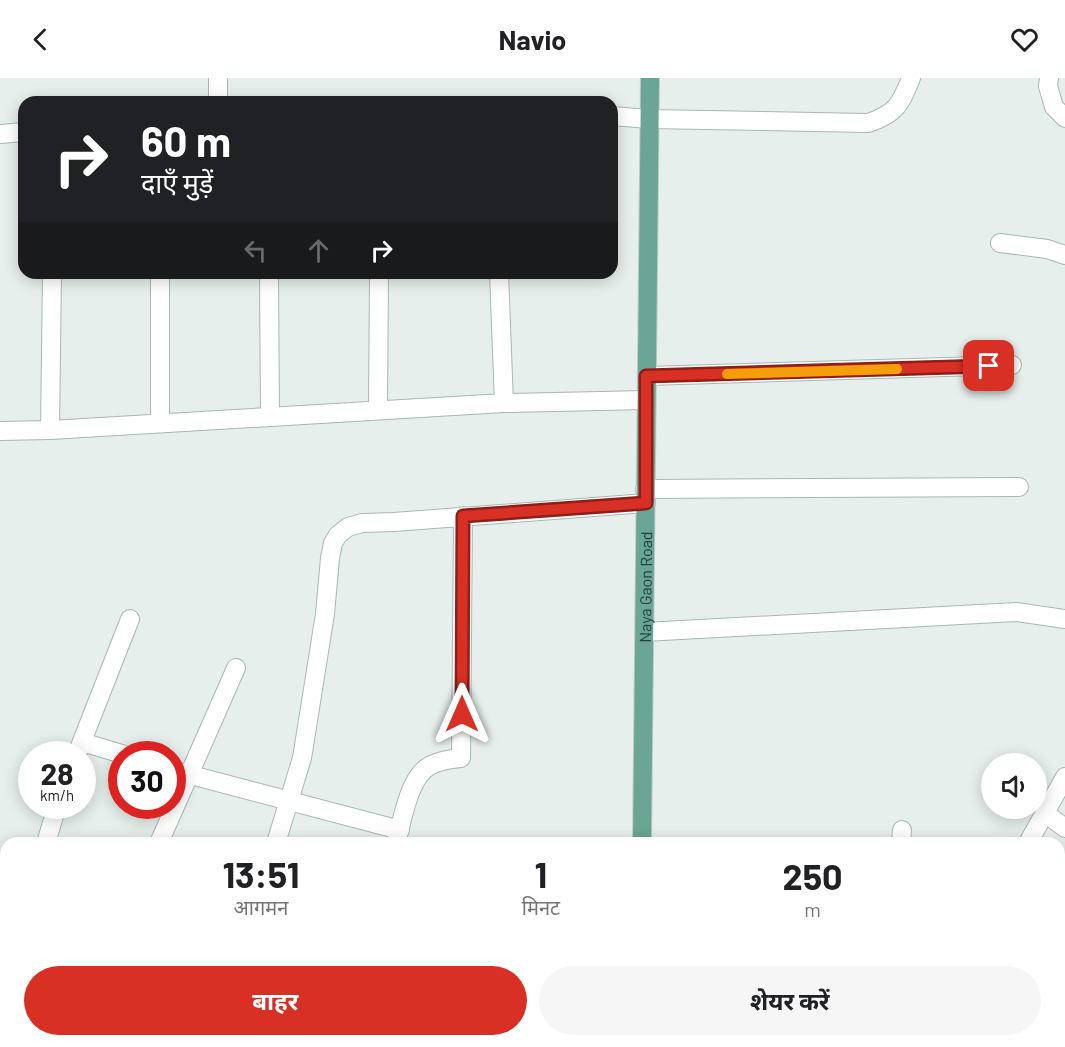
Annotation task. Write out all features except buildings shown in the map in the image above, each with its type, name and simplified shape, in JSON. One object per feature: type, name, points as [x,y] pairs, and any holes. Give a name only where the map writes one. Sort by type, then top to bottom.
[{"type":"main road","name":"Naya Gaon Road","points":[[642,837],[650,78]]},
{"type":"street","points":[[218,78],[218,96]]},
{"type":"street","points":[[618,116],[868,123],[891,113],[900,103],[911,78]]},
{"type":"street","points":[[1049,78],[1048,86],[1054,107],[1065,118]]},
{"type":"street","points":[[0,134],[18,132]]},
{"type":"street","points":[[1000,243],[1047,249],[1065,255]]},
{"type":"street","points":[[50,430],[52,279]]},
{"type":"street","points":[[160,279],[160,423]]},
{"type":"street","points":[[269,279],[270,417]]},
{"type":"street","points":[[378,410],[379,279]]},
{"type":"street","points":[[499,279],[504,403]]},
{"type":"street","points":[[646,376],[1012,365]]},
{"type":"street","points":[[0,431],[504,403],[646,400]]},
{"type":"street","points":[[278,837],[302,758],[325,614],[333,543],[338,535],[348,527],[362,523],[463,516],[645,496],[1019,487]]},
{"type":"street","points":[[186,773],[289,801],[398,837],[413,788],[425,769],[437,762],[461,758],[463,516]]},
{"type":"street","points":[[644,632],[1016,612],[1065,619]]},
{"type":"street","points":[[82,741],[130,619]]},
{"type":"street","points":[[186,763],[236,668]]},
{"type":"street","points":[[1047,809],[1065,777]]},
{"type":"street","points":[[1047,814],[1065,828]]},
{"type":"street","points":[[48,837],[53,819]]},
{"type":"street","points":[[161,837],[166,819]]},
{"type":"street","points":[[1031,837],[1042,819]]},
{"type":"slow traffic","points":[[727,374],[897,369]]},
{"type":"route","points":[[462,714],[463,516],[646,503],[646,376],[989,366]]}]
